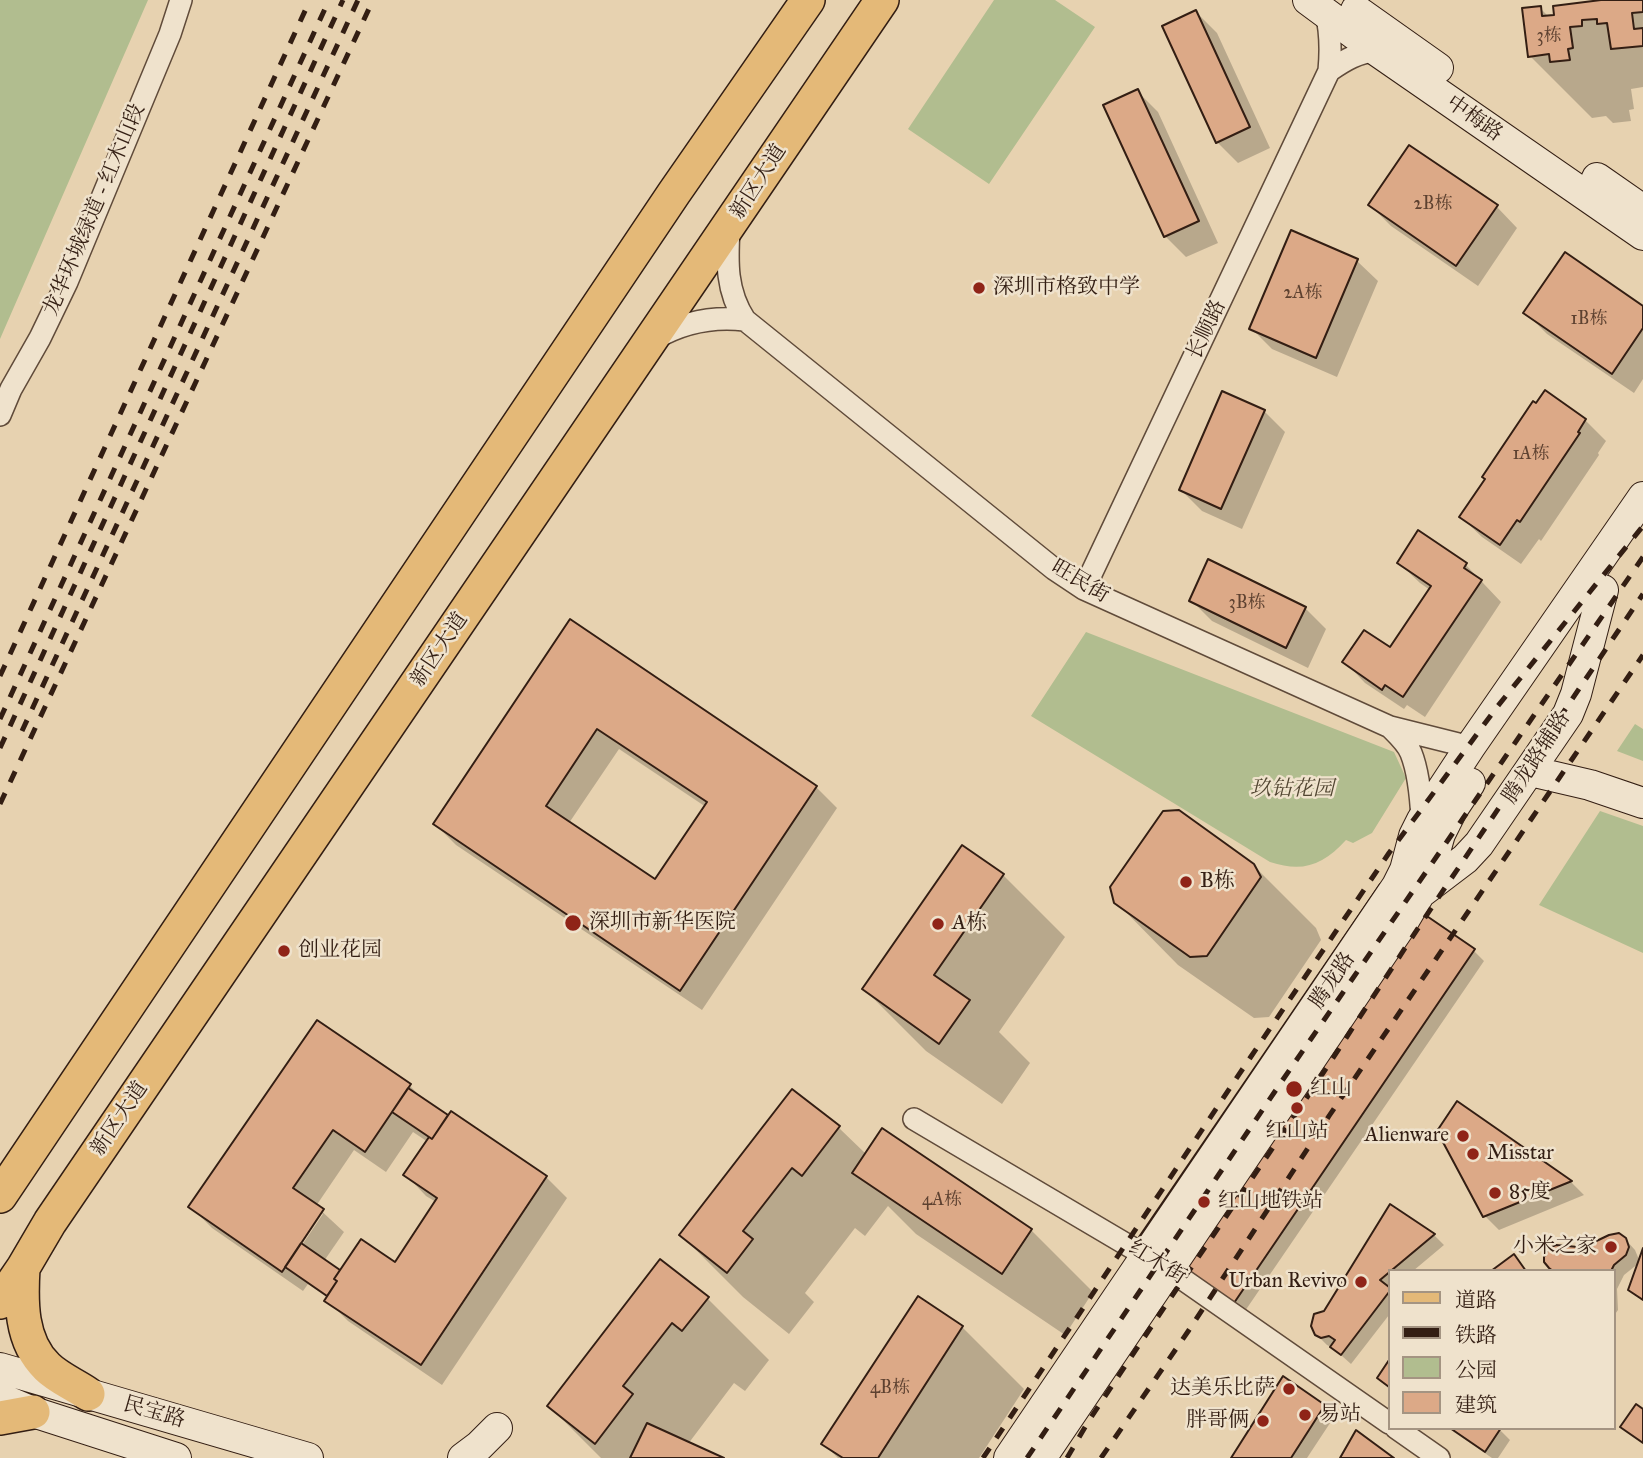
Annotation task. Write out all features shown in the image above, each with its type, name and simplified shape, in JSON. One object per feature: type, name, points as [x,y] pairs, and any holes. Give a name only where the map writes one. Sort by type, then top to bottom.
[{"type":"main road","points":[[0,1196],[674,193],[808,0]]},
{"type":"main road","name":"新区大道","points":[[0,1302],[50,1222],[882,0]]},
{"type":"main road","name":"中梅路","points":[[1325,4],[1377,51],[1643,235]]},
{"type":"main road","name":"中梅路","points":[[1325,4],[1643,210]]},
{"type":"main road","name":"腾龙路","points":[[1041,1458],[1157,1263],[1397,886],[1422,820],[1469,747],[1643,497]]},
{"type":"main road","name":"腾龙路","points":[[1009,1458],[1157,1263],[1402,924],[1419,895],[1440,834],[1452,810],[1643,532]]},
{"type":"main road","name":"腾龙路辅路","points":[[1419,895],[1472,852],[1568,714],[1576,694],[1603,590]]},
{"type":"main road","points":[[1530,771],[1590,785],[1643,803]]},
{"type":"main road","points":[[23,1268],[21,1300],[30,1342],[45,1366],[88,1394]]},
{"type":"main road","name":"民宝路","points":[[0,1368],[308,1458]]},
{"type":"main road","name":"民宝路","points":[[0,1398],[126,1451],[176,1458]]},
{"type":"main road","points":[[0,1418],[33,1412]]},
{"type":"main road","points":[[463,1458],[497,1428],[494,1458]]},
{"type":"street","name":"龙华环城绿道 - 红木山段","points":[[0,415],[11,388],[40,338],[67,282],[170,34],[181,0]]},
{"type":"street","points":[[1325,4],[1331,41],[1329,71]]},
{"type":"street","points":[[1329,71],[1350,57],[1377,51]]},
{"type":"street","name":"长顺路","points":[[1084,589],[1329,71]]},
{"type":"street","points":[[729,227],[727,253],[730,286],[734,300],[746,320]]},
{"type":"street","points":[[651,341],[669,330],[707,319],[746,320]]},
{"type":"street","name":"旺民街","points":[[746,320],[1054,569],[1084,589],[1390,727],[1469,747]]},
{"type":"street","points":[[1390,727],[1403,739],[1411,753],[1422,820]]},
{"type":"street","name":"红木街","points":[[914,1119],[1157,1263],[1388,1422]]},
{"type":"street","points":[[1399,1430],[1439,1458]]},
{"type":"green space","points":[[0,0],[148,0],[0,339]]},
{"type":"green space","points":[[994,0],[1055,0],[1095,27],[989,184],[908,129]]},
{"type":"green space","name":"玖钻花园","points":[[1086,632],[1394,752],[1406,778],[1372,833],[1353,843],[1346,840],[1329,856],[1312,864],[1293,867],[1270,862],[1031,716]]},
{"type":"green space","points":[[1635,724],[1643,729],[1643,761],[1617,751]]},
{"type":"green space","points":[[1600,811],[1643,826],[1643,953],[1539,905]]},
{"type":"building","points":[[1601,0],[1643,0],[1643,12],[1632,13],[1634,29],[1643,28],[1643,46],[1611,49],[1607,23],[1597,24],[1597,19],[1582,20],[1582,26],[1570,27],[1573,48],[1568,49],[1570,60],[1550,62],[1549,54],[1528,57],[1522,8],[1541,6],[1542,16],[1554,15],[1553,6]]},
{"type":"building","points":[[1196,10],[1250,127],[1216,143],[1162,26]]},
{"type":"building","points":[[1138,89],[1199,221],[1164,237],[1103,105]]},
{"type":"building","points":[[1409,145],[1498,205],[1456,266],[1368,205]]},
{"type":"building","points":[[1291,230],[1358,259],[1316,358],[1249,329]]},
{"type":"building","points":[[1565,252],[1643,306],[1643,328],[1612,374],[1523,313]]},
{"type":"building","points":[[1545,390],[1586,419],[1578,432],[1580,433],[1520,522],[1517,520],[1500,545],[1459,517],[1485,479],[1482,477],[1533,401],[1536,403]]},
{"type":"building","points":[[1222,391],[1265,410],[1221,509],[1179,490]]},
{"type":"building","points":[[1418,530],[1467,563],[1464,568],[1482,580],[1403,697],[1385,685],[1382,690],[1342,662],[1364,630],[1390,647],[1431,586],[1397,563]]},
{"type":"building","points":[[1208,559],[1306,607],[1286,648],[1189,601]]},
{"type":"building","points":[[570,619],[817,786],[680,991],[433,824]],"holes":[[[597,729],[707,802],[655,879],[546,806]]]},
{"type":"building","name":"B栋","points":[[1179,810],[1254,864],[1261,877],[1207,956],[1190,957],[1114,903],[1110,887],[1163,811]]},
{"type":"building","name":"A栋","points":[[962,845],[1004,874],[934,975],[970,1000],[939,1044],[862,989]]},
{"type":"building","name":"红山站","points":[[1380,884],[1475,949],[1234,1303],[1139,1237]]},
{"type":"building","points":[[317,1020],[411,1084],[365,1152],[333,1130],[293,1188],[324,1209],[282,1272],[188,1207]]},
{"type":"building","points":[[408,1088],[448,1115],[432,1139],[392,1112]]},
{"type":"building","points":[[792,1089],[840,1126],[802,1176],[792,1168],[743,1231],[753,1239],[727,1273],[679,1235]]},
{"type":"building","points":[[1457,1101],[1572,1181],[1483,1217],[1437,1131]]},
{"type":"building","points":[[451,1111],[547,1176],[421,1365],[324,1301],[337,1281],[334,1279],[361,1239],[395,1262],[437,1198],[403,1175]]},
{"type":"building","points":[[882,1128],[1032,1229],[1002,1274],[852,1173]]},
{"type":"building","points":[[1390,1204],[1435,1234],[1393,1269],[1388,1269],[1388,1273],[1380,1280],[1388,1286],[1388,1293],[1341,1355],[1330,1347],[1335,1340],[1329,1336],[1321,1338],[1315,1335],[1311,1326],[1314,1314],[1324,1311]]},
{"type":"building","points":[[1619,1233],[1626,1238],[1629,1247],[1626,1255],[1612,1269],[1550,1269],[1544,1262],[1549,1248],[1556,1245],[1578,1247]]},
{"type":"building","points":[[301,1243],[340,1270],[334,1279],[337,1281],[327,1296],[285,1267]]},
{"type":"building","points":[[1643,1248],[1643,1300],[1628,1290]]},
{"type":"building","points":[[1514,1254],[1525,1269],[1494,1269]]},
{"type":"building","points":[[660,1259],[709,1297],[682,1331],[672,1323],[623,1386],[633,1394],[595,1444],[547,1406]]},
{"type":"building","points":[[918,1296],[963,1326],[878,1458],[843,1458],[821,1444]]},
{"type":"building","points":[[1388,1362],[1388,1386],[1377,1378]]},
{"type":"building","points":[[1283,1376],[1325,1405],[1291,1458],[1231,1458]]},
{"type":"building","points":[[1636,1404],[1643,1409],[1643,1443],[1620,1427]]},
{"type":"building","points":[[647,1423],[724,1458],[630,1458]]},
{"type":"building","points":[[1356,1430],[1394,1458],[1340,1458]]},
{"type":"building","points":[[1453,1430],[1500,1430],[1485,1452]]},
{"type":"railway","points":[[0,676],[310,0]]},
{"type":"railway","points":[[0,719],[329,0]]},
{"type":"railway","points":[[0,748],[343,0]]},
{"type":"railway","points":[[22,731],[358,0]]},
{"type":"railway","points":[[0,804],[373,0]]},
{"type":"railway","points":[[983,1458],[1389,853],[1497,707],[1643,526]]},
{"type":"railway","points":[[1027,1458],[1282,1081],[1643,557]]},
{"type":"railway","points":[[1067,1458],[1161,1312],[1643,594]]},
{"type":"railway","points":[[1101,1458],[1189,1330],[1329,1116],[1643,655]]},
{"type":"place","name":"深圳市格致中学","points":[[979,288]]},
{"type":"place","name":"B栋","points":[[1186,882]]},
{"type":"place","name":"深圳市新华医院","points":[[573,923]]},
{"type":"place","name":"A栋","points":[[938,924]]},
{"type":"place","name":"创业花园","points":[[284,951]]},
{"type":"place","name":"红山","points":[[1294,1089]]},
{"type":"place","name":"红山站","points":[[1297,1108]]},
{"type":"place","name":"Alienware","points":[[1463,1136]]},
{"type":"place","name":"Misstar","points":[[1473,1154]]},
{"type":"place","name":"85度","points":[[1495,1193]]},
{"type":"place","name":"红山地铁站","points":[[1204,1202]]},
{"type":"place","name":"小米之家","points":[[1611,1247]]},
{"type":"place","name":"Urban Revivo","points":[[1361,1282]]},
{"type":"place","name":"达美乐比萨","points":[[1289,1389]]},
{"type":"place","name":"易站","points":[[1305,1415]]},
{"type":"place","name":"胖哥俩","points":[[1263,1421]]}]
